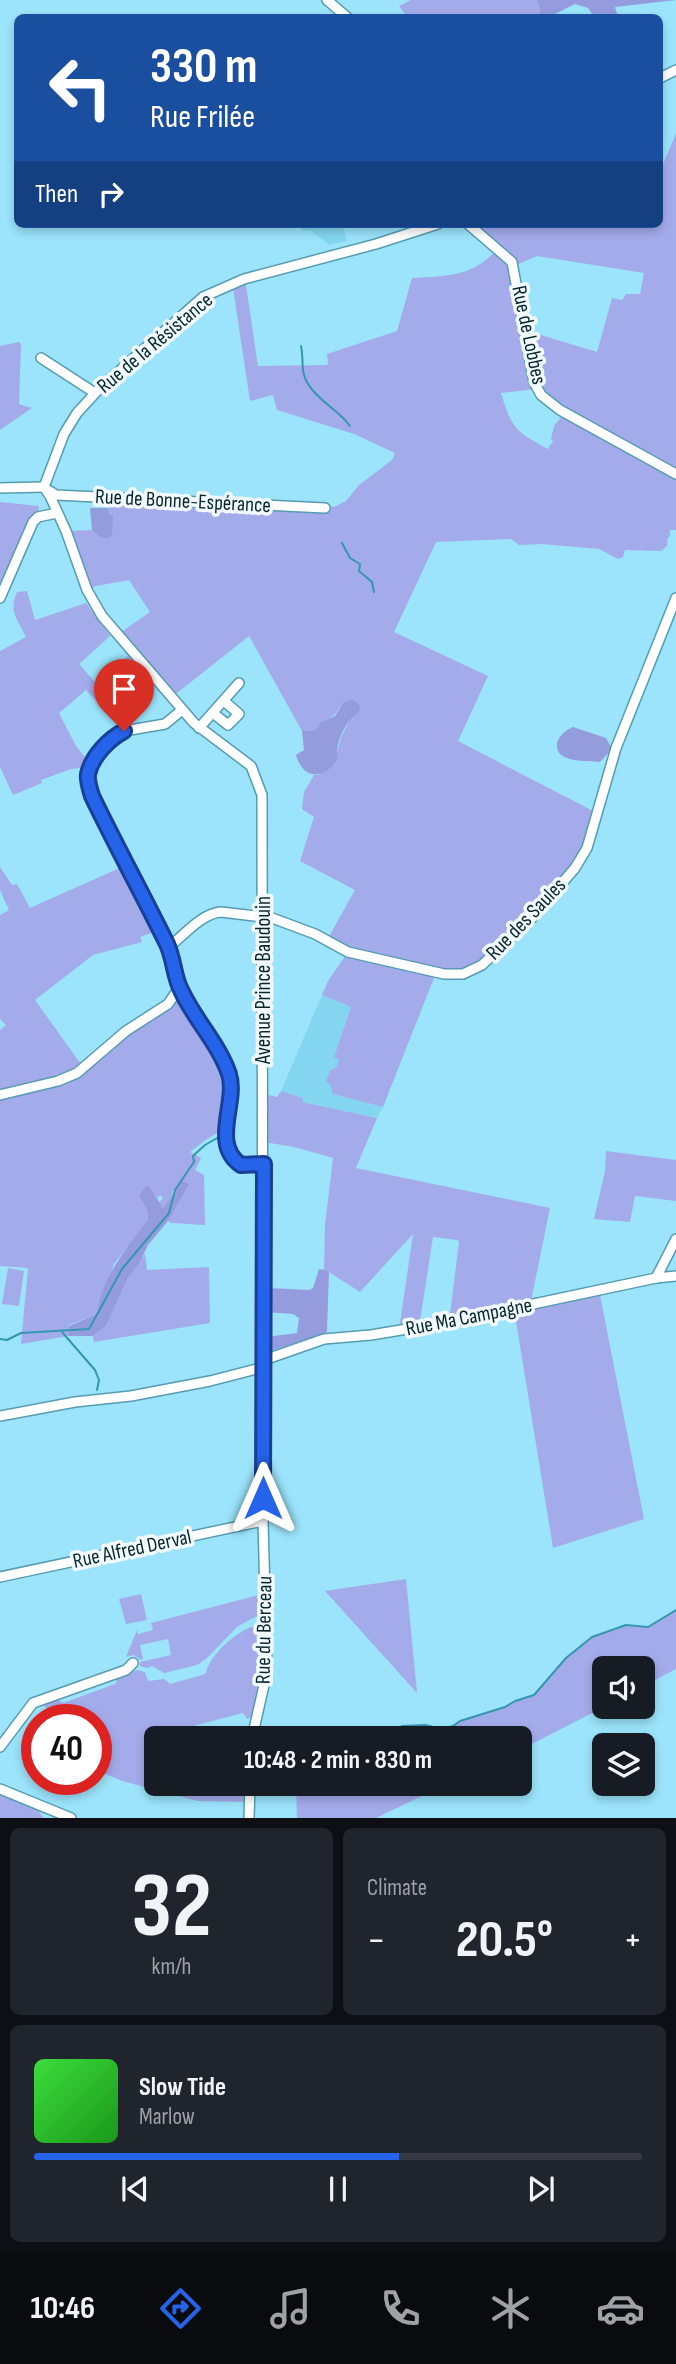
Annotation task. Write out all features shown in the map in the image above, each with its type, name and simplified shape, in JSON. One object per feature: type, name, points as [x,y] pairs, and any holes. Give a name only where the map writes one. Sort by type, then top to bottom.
[{"type":"street","points":[[327,0],[343,14]]},
{"type":"street","name":"Rue de la Résistance","points":[[44,487],[69,425],[95,393],[203,297],[244,279],[426,228]]},
{"type":"street","name":"Rue de Lobbes","points":[[473,228],[512,262],[534,382],[541,395],[560,410],[676,474]]},
{"type":"street","points":[[41,358],[95,393]]},
{"type":"street","name":"Rue de Bonne-Espérance","points":[[0,488],[44,487],[56,495],[325,508]]},
{"type":"street","name":"Avenue Prince Baudouin","points":[[44,487],[97,607],[108,625],[199,728],[247,762],[256,776],[263,804],[263,1521]]},
{"type":"street","points":[[0,598],[33,522],[38,517],[57,513]]},
{"type":"street","name":"Rue des Saules","points":[[169,947],[214,912],[272,918],[315,934],[348,951],[436,972],[455,975],[482,965],[532,918],[575,867],[587,848],[616,748],[676,598]]},
{"type":"street","points":[[199,728],[239,683]]},
{"type":"street","points":[[213,713],[228,725],[239,714],[224,701]]},
{"type":"street","points":[[182,710],[165,724],[132,728],[118,734],[100,751],[88,774],[92,796],[169,947],[179,988],[228,1070],[231,1090],[226,1138],[232,1152],[241,1165],[264,1164]]},
{"type":"street","points":[[0,1095],[58,1081],[77,1073],[126,1031],[168,1004],[179,988]]},
{"type":"street","points":[[656,1278],[676,1239]]},
{"type":"street","name":"Rue Ma Campagne","points":[[0,1416],[210,1381],[264,1363],[320,1339],[371,1335],[449,1322],[676,1276]]},
{"type":"street","name":"Rue Alfred Derval","points":[[0,1577],[263,1521]]},
{"type":"street","name":"Rue du Berceau","points":[[255,1726],[267,1672],[263,1521]]},
{"type":"street","points":[[0,1747],[33,1703],[126,1670],[133,1663]]},
{"type":"street","points":[[0,1789],[71,1818]]},
{"type":"street","points":[[249,1818],[251,1796]]},
{"type":"shaded area","points":[[411,0],[537,0],[541,14],[405,14],[399,6]]},
{"type":"shaded area","points":[[537,0],[676,0],[615,7],[617,14],[592,14],[588,8],[575,4],[555,14],[541,14]]},
{"type":"shaded area","points":[[676,133],[676,530],[670,530],[667,546],[661,551],[625,550],[623,557],[618,559],[599,549],[542,544],[519,545],[511,539],[436,542],[394,632],[488,676],[458,741],[597,813],[587,848],[532,918],[473,970],[436,973],[383,1107],[333,1094],[330,1084],[326,1082],[330,1070],[337,1067],[339,1060],[334,1057],[351,1007],[322,995],[328,981],[348,952],[327,940],[355,890],[300,861],[314,817],[302,809],[304,792],[314,775],[319,775],[337,753],[341,737],[352,716],[340,707],[316,730],[302,731],[249,636],[172,697],[117,635],[150,612],[129,580],[87,590],[66,531],[92,530],[99,537],[110,515],[106,497],[325,508],[346,501],[359,485],[392,460],[395,453],[354,434],[277,410],[273,395],[250,401],[233,288],[246,285],[258,366],[328,365],[327,354],[397,331],[412,278],[436,277],[469,270],[489,258],[498,248],[479,228],[663,228],[663,165]],"holes":[[[537,256],[644,273],[640,294],[626,294],[622,300],[612,298],[597,352],[524,330],[514,266]],[[536,389],[562,416],[554,426],[551,439],[553,441],[548,449],[516,428],[501,393]]]},
{"type":"shaded area","points":[[302,228],[343,228],[347,241],[329,245],[310,230],[302,231]]},
{"type":"shaded area","points":[[19,342],[19,404],[32,408],[0,430],[0,346]]},
{"type":"shaded area","points":[[0,502],[39,506],[38,515],[0,591]]},
{"type":"shaded area","points":[[90,508],[108,508],[110,515],[113,515],[112,535],[108,538],[99,537],[92,530]]},
{"type":"shaded area","points":[[27,591],[35,620],[86,603],[110,636],[79,664],[95,682],[128,656],[140,671],[101,706],[86,690],[59,713],[76,746],[90,763],[88,767],[71,769],[41,780],[42,783],[13,795],[0,767],[0,651],[26,637],[13,605],[17,592]]},
{"type":"shaded area","points":[[352,700],[358,703],[359,712],[342,732],[338,758],[322,773],[304,770],[296,755],[304,750],[302,731],[316,730],[320,723],[335,716],[344,702]]},
{"type":"shaded area","points":[[573,727],[606,738],[612,749],[600,762],[566,758],[557,750],[557,743],[563,734]]},
{"type":"shaded area","points":[[124,866],[157,931],[140,937],[142,942],[93,955],[35,1000],[83,1067],[74,1074],[0,1093],[0,1030],[6,1025],[0,1019],[0,915],[9,910],[0,890],[0,867],[12,885],[17,884],[30,908]]},
{"type":"shaded area","points":[[322,995],[351,1007],[334,1057],[340,1060],[337,1067],[330,1070],[333,1094],[383,1107],[377,1118],[302,1102],[302,1098],[281,1091]]},
{"type":"shaded area","points":[[181,998],[224,1069],[228,1082],[226,1103],[222,1103],[225,1108],[224,1129],[190,1152],[201,1158],[195,1170],[204,1175],[205,1225],[168,1221],[188,1184],[173,1191],[170,1203],[163,1208],[159,1202],[163,1199],[161,1195],[157,1198],[150,1187],[139,1196],[148,1212],[148,1220],[114,1264],[99,1313],[69,1325],[68,1336],[21,1344],[28,1268],[0,1266],[0,1097],[74,1079],[126,1037]]},
{"type":"shaded area","points":[[281,1091],[303,1098],[302,1102],[377,1118],[356,1168],[550,1208],[531,1301],[599,1290],[644,1519],[553,1548],[514,1309],[449,1322],[459,1242],[457,1240],[433,1237],[419,1327],[399,1330],[413,1234],[360,1292],[324,1269],[325,1225],[333,1158],[264,1142],[264,1094],[277,1097]]},
{"type":"shaded area","points":[[606,1151],[676,1160],[676,1201],[635,1196],[630,1222],[594,1219],[605,1171]]},
{"type":"shaded area","points":[[181,1181],[189,1184],[168,1221],[148,1245],[128,1278],[106,1326],[93,1336],[68,1336],[69,1326],[99,1313],[102,1291],[108,1278],[148,1220],[148,1212],[139,1196],[146,1186],[150,1187],[163,1208]]},
{"type":"shaded area","points":[[145,1254],[147,1270],[209,1267],[210,1323],[94,1342],[93,1336],[106,1326],[128,1278]]},
{"type":"shaded area","points":[[8,1268],[24,1271],[19,1306],[2,1304]]},
{"type":"shaded area","points":[[319,1269],[329,1272],[326,1333],[267,1352],[266,1337],[297,1333],[299,1318],[293,1314],[264,1312],[264,1292],[269,1288],[309,1290],[313,1288]]},
{"type":"shaded area","points":[[406,1579],[417,1693],[325,1591]]},
{"type":"shaded area","points":[[141,1594],[147,1620],[126,1624],[119,1599]]},
{"type":"shaded area","points":[[263,1594],[263,1613],[238,1626],[197,1665],[164,1673],[152,1666],[140,1666],[140,1662],[171,1655],[168,1639],[140,1645],[143,1659],[140,1660],[134,1655],[126,1657],[137,1630],[138,1634],[153,1630],[151,1623]]},
{"type":"shaded area","points":[[676,1610],[676,1669],[655,1680],[655,1656],[592,1656],[592,1713],[532,1744],[532,1726],[453,1726],[460,1721],[534,1695],[566,1658],[592,1637],[626,1625],[648,1627]]},
{"type":"shaded area","points":[[255,1626],[264,1630],[261,1684],[251,1717],[247,1719],[243,1713],[193,1726],[144,1726],[144,1787],[112,1777],[112,1704],[41,1704],[56,1698],[63,1703],[115,1684],[118,1677],[137,1670],[145,1672],[148,1681],[164,1679],[170,1684],[202,1675],[225,1645]]},
{"type":"shaded area","points":[[0,1791],[37,1808],[43,1818],[0,1818]]},
{"type":"shaded area","points":[[179,1796],[246,1796],[247,1802],[198,1801]]},
{"type":"shaded area","points":[[296,1796],[422,1796],[376,1818],[297,1818]]},
{"type":"waterway","points":[[301,346],[303,370],[308,384],[350,426]]},
{"type":"waterway","points":[[342,543],[350,558],[360,564],[359,571],[372,582],[374,592]]},
{"type":"waterway","points":[[0,1339],[7,1340],[21,1333],[89,1329],[122,1269],[169,1213],[175,1190],[194,1162],[193,1156],[219,1137]]},
{"type":"waterway","points":[[62,1332],[95,1370],[99,1380],[97,1390]]},
{"type":"waterway","points":[[453,1726],[460,1721],[534,1695],[566,1658],[592,1637],[626,1625],[648,1627],[676,1610]]},
{"type":"waterway","points":[[402,1726],[429,1726]]},
{"type":"route","points":[[124,731],[112,739],[93,761],[88,774],[92,796],[169,947],[179,988],[228,1070],[231,1090],[226,1138],[232,1152],[241,1165],[264,1164],[263,1498]]}]
